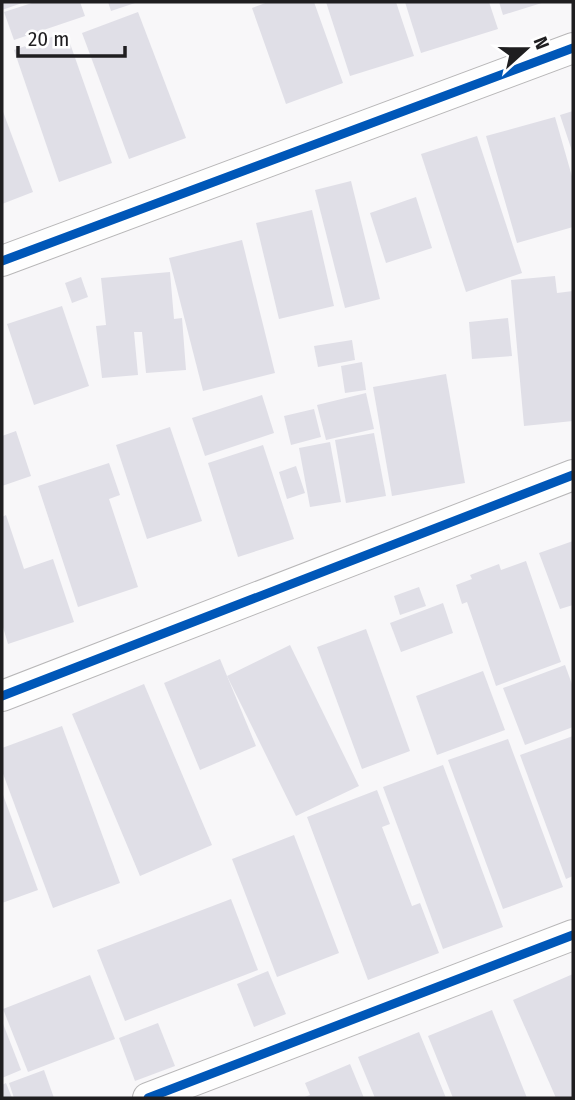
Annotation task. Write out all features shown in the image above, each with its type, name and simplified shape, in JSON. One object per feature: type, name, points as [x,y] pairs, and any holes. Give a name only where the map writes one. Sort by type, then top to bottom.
[{"type":"street","points":[[2,261],[573,48]]},
{"type":"street","points":[[2,696],[573,475]]},
{"type":"street","points":[[152,1098],[573,935]]},
{"type":"building","points":[[2,2],[25,2],[2,10]]},
{"type":"building","points":[[35,2],[80,2],[85,16],[14,40],[4,12]]},
{"type":"building","points":[[108,2],[138,2],[111,11]]},
{"type":"building","points":[[268,2],[314,2],[343,83],[286,104],[252,8]]},
{"type":"building","points":[[326,2],[396,2],[414,56],[350,76]]},
{"type":"building","points":[[405,2],[489,2],[498,29],[421,53]]},
{"type":"building","points":[[499,2],[545,2],[503,15]]},
{"type":"building","points":[[138,12],[186,138],[129,159],[82,33]]},
{"type":"building","points":[[66,32],[112,163],[59,182],[14,50]]},
{"type":"building","points":[[2,109],[33,192],[2,204]]},
{"type":"building","points":[[573,111],[573,154],[560,115]]},
{"type":"building","points":[[555,117],[573,180],[573,227],[517,243],[486,136]]},
{"type":"building","points":[[477,136],[522,273],[466,292],[421,154]]},
{"type":"building","points":[[351,181],[380,299],[345,308],[315,190]]},
{"type":"building","points":[[416,197],[432,248],[386,263],[370,213]]},
{"type":"building","points":[[312,210],[334,306],[279,319],[256,223]]},
{"type":"building","points":[[242,240],[275,373],[203,391],[169,258]]},
{"type":"building","points":[[170,272],[174,319],[182,318],[186,370],[146,373],[142,332],[134,332],[138,375],[102,378],[96,326],[106,325],[101,278]]},
{"type":"building","points":[[555,276],[557,293],[573,291],[573,421],[524,426],[511,280]]},
{"type":"building","points":[[81,277],[88,297],[72,303],[65,283]]},
{"type":"building","points":[[62,306],[89,386],[34,405],[7,324]]},
{"type":"building","points":[[508,318],[512,356],[472,359],[469,322]]},
{"type":"building","points":[[352,340],[355,360],[318,367],[314,346]]},
{"type":"building","points":[[362,362],[366,390],[345,393],[341,366]]},
{"type":"building","points":[[446,374],[465,483],[392,496],[373,387]]},
{"type":"building","points":[[366,393],[374,429],[326,440],[317,405]]},
{"type":"building","points":[[262,395],[274,433],[205,456],[192,418]]},
{"type":"building","points":[[314,409],[321,437],[291,445],[284,416]]},
{"type":"building","points":[[170,427],[202,521],[147,539],[116,445]]},
{"type":"building","points":[[16,431],[31,476],[2,486],[2,436]]},
{"type":"building","points":[[374,433],[386,496],[346,503],[335,440]]},
{"type":"building","points":[[330,442],[341,502],[310,507],[299,448]]},
{"type":"building","points":[[263,445],[294,539],[238,557],[208,463]]},
{"type":"building","points":[[109,463],[120,495],[109,499],[138,587],[78,607],[38,486]]},
{"type":"building","points":[[296,466],[305,493],[287,499],[279,472]]},
{"type":"building","points":[[6,515],[24,569],[53,559],[74,622],[8,644],[2,624],[2,517]]},
{"type":"building","points":[[573,541],[573,605],[560,609],[539,553]]},
{"type":"building","points":[[526,561],[561,662],[496,686],[467,602],[462,604],[456,585],[472,579],[470,575],[499,564],[501,570]]},
{"type":"building","points":[[419,587],[426,606],[400,615],[394,596]]},
{"type":"building","points":[[443,603],[453,633],[401,652],[390,623]]},
{"type":"building","points":[[366,629],[410,751],[362,769],[317,647]]},
{"type":"building","points":[[290,645],[359,786],[296,816],[227,676]]},
{"type":"building","points":[[220,659],[256,746],[200,770],[164,683]]},
{"type":"building","points":[[565,665],[573,687],[573,727],[525,745],[503,688]]},
{"type":"building","points":[[483,671],[505,730],[437,755],[416,696]]},
{"type":"building","points":[[144,684],[212,845],[140,876],[72,714]]},
{"type":"building","points":[[62,726],[120,883],[53,908],[2,771],[2,748]]},
{"type":"building","points":[[573,736],[573,876],[566,879],[520,755]]},
{"type":"building","points":[[508,739],[563,887],[503,909],[448,760]]},
{"type":"building","points":[[443,765],[503,927],[443,949],[383,787]]},
{"type":"building","points":[[377,790],[390,824],[382,827],[412,906],[420,903],[439,953],[368,980],[307,817]]},
{"type":"building","points":[[2,792],[38,890],[2,903]]},
{"type":"building","points":[[294,835],[339,953],[277,977],[232,859]]},
{"type":"building","points":[[231,899],[258,970],[125,1021],[97,950]]},
{"type":"building","points":[[268,971],[286,1014],[254,1027],[237,984]]},
{"type":"building","points":[[573,974],[573,1098],[556,1098],[513,1000]]},
{"type":"building","points":[[90,975],[115,1039],[28,1072],[3,1009]]},
{"type":"building","points":[[492,1010],[527,1098],[453,1098],[428,1036]]},
{"type":"building","points":[[2,1021],[21,1070],[2,1078]]},
{"type":"building","points":[[158,1023],[175,1066],[135,1081],[119,1038]]},
{"type":"building","points":[[419,1032],[446,1098],[375,1098],[358,1057]]},
{"type":"building","points":[[350,1064],[364,1098],[302,1098],[310,1095],[305,1083]]},
{"type":"building","points":[[44,1070],[54,1098],[14,1098],[9,1083]]},
{"type":"building","points":[[6,1083],[12,1098],[2,1098],[2,1085]]},
{"type":"cycle path","points":[[2,261],[573,48]]},
{"type":"cycle path","points":[[2,696],[573,475]]},
{"type":"cycle path","points":[[148,1098],[573,935]]}]
